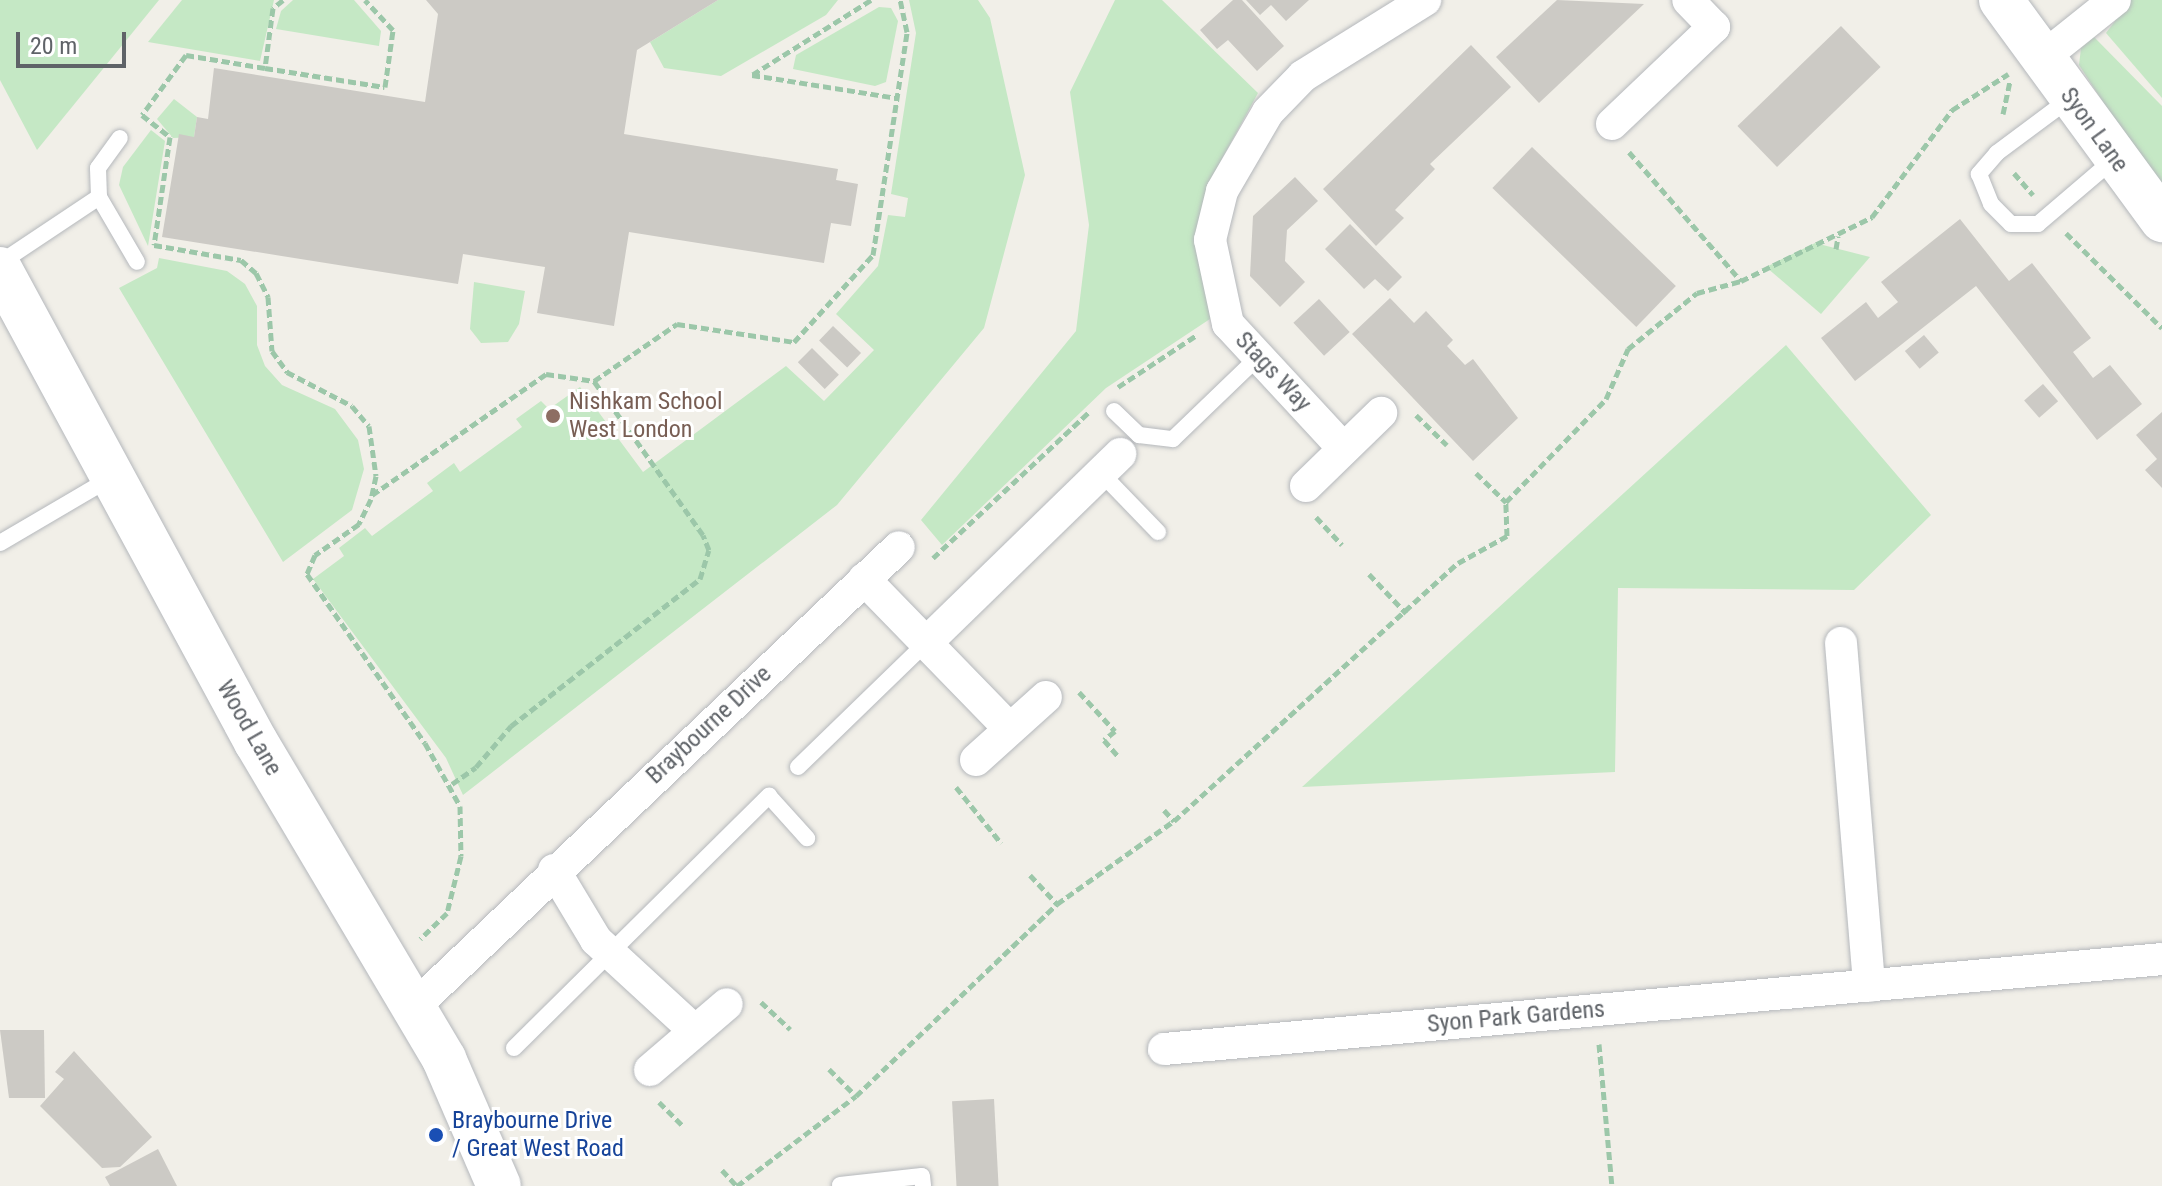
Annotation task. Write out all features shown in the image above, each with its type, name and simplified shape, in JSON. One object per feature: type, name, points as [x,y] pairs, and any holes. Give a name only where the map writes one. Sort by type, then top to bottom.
[{"type":"street","name":"Stags Way","points":[[1343,448],[1256,359],[1228,324],[1210,240],[1222,191],[1242,149],[1303,76],[1425,0]]},
{"type":"street","points":[[1612,124],[1714,27],[1688,0]]},
{"type":"street","name":"Syon Lane","points":[[2001,0],[2028,64],[2068,100],[2162,220]]},
{"type":"street","points":[[2028,64],[2115,0]]},
{"type":"street","name":"Wood Lane","points":[[0,266],[256,742],[444,1059],[499,1186]]},
{"type":"street","points":[[1306,486],[1381,413]]},
{"type":"street","points":[[929,640],[1110,463]]},
{"type":"street","name":"Braybourne Drive","points":[[414,1007],[554,870],[899,547]]},
{"type":"street","points":[[864,579],[929,640],[1009,728]]},
{"type":"street","points":[[1841,643],[1869,986]]},
{"type":"street","points":[[976,760],[1046,697]]},
{"type":"street","points":[[554,870],[607,951],[695,1031]]},
{"type":"street","name":"Syon Park Gardens","points":[[1164,1049],[2162,959]]},
{"type":"street","points":[[650,1070],[727,1004]]},
{"type":"lane","points":[[2068,100],[1997,153],[1979,174],[1991,204],[2011,224],[2038,224],[2114,159]]},
{"type":"lane","points":[[120,138],[98,168],[99,197],[137,262]]},
{"type":"lane","points":[[0,266],[99,197]]},
{"type":"lane","points":[[1114,411],[1139,435],[1173,439],[1256,359]]},
{"type":"lane","points":[[1110,463],[1158,532]]},
{"type":"lane","points":[[0,543],[112,477]]},
{"type":"lane","points":[[798,767],[929,640]]},
{"type":"lane","points":[[514,1048],[607,951],[769,796],[807,838]]},
{"type":"lane","points":[[840,1185],[922,1176],[923,1186]]},
{"type":"path","points":[[265,68],[273,8],[283,0]]},
{"type":"path","points":[[365,0],[393,30],[385,87],[186,55],[142,115],[170,137],[154,245],[241,260],[256,273],[268,297],[272,351],[287,372],[342,399],[369,426],[375,452],[372,495],[359,524],[308,563],[308,582],[452,784],[463,835],[447,913],[390,968]]},
{"type":"path","points":[[871,0],[752,75],[898,98]]},
{"type":"path","points":[[372,495],[546,374],[594,381],[677,324],[794,342],[873,255],[908,22],[900,0]]},
{"type":"path","points":[[2002,61],[2028,64]]},
{"type":"path","points":[[1998,129],[2028,64]]},
{"type":"path","points":[[1506,502],[1606,399],[1628,349],[1697,293],[1741,281],[1872,217],[1952,110],[2028,64]]},
{"type":"path","points":[[1612,124],[1609,132],[1741,281]]},
{"type":"path","points":[[1836,249],[1838,235]]},
{"type":"path","points":[[1109,393],[1203,330],[1228,324]]},
{"type":"path","points":[[452,784],[476,767],[511,726],[700,579],[709,550],[703,535],[594,381]]},
{"type":"path","points":[[929,561],[1097,404]]},
{"type":"path","points":[[722,1170],[737,1186],[856,1096],[1057,904],[1174,821],[1458,563],[1507,536],[1506,502],[1476,473]]},
{"type":"path","points":[[1369,574],[1406,613]]},
{"type":"path","points":[[1046,697],[1064,678],[1115,731],[1104,740],[1119,757]]},
{"type":"path","points":[[976,760],[954,790],[1001,843]]},
{"type":"path","points":[[1164,810],[1174,821]]},
{"type":"path","points":[[1030,875],[1057,904]]},
{"type":"path","points":[[1596,1010],[1612,1186]]},
{"type":"path","points":[[829,1069],[856,1096]]},
{"type":"green space","points":[[0,0],[159,0],[37,150],[0,80]]},
{"type":"green space","points":[[182,0],[274,0],[260,61],[148,42]]},
{"type":"green space","points":[[293,0],[354,0],[381,31],[379,46],[276,29],[281,11]]},
{"type":"green space","points":[[718,0],[838,0],[826,15],[721,76],[664,68],[650,42]]},
{"type":"green space","points":[[909,0],[978,0],[990,18],[1025,175],[984,328],[837,505],[463,795],[446,758],[313,579],[344,556],[339,548],[365,528],[372,536],[433,491],[427,483],[454,463],[460,472],[522,427],[516,419],[541,401],[549,409],[580,387],[643,472],[786,366],[824,401],[874,350],[836,314],[878,266],[888,215],[905,217],[908,198],[891,194],[916,33]]},
{"type":"green space","points":[[1115,0],[1162,0],[1258,93],[1217,168],[1198,245],[1216,315],[1106,388],[942,545],[921,520],[1076,331],[1089,225],[1070,92]]},
{"type":"green space","points":[[2131,0],[2162,0],[2162,98],[2106,33]]},
{"type":"green space","points":[[879,7],[891,8],[898,21],[886,82],[875,86],[793,69],[796,55]]},
{"type":"green space","points":[[2094,37],[2162,106],[2162,193],[2079,65],[2081,48]]},
{"type":"green space","points":[[174,99],[197,117],[194,137],[173,138],[157,119]]},
{"type":"green space","points":[[151,130],[165,141],[148,246],[119,185],[123,167]]},
{"type":"green space","points":[[1815,243],[1870,257],[1821,314],[1766,267]]},
{"type":"green space","points":[[159,258],[227,271],[245,284],[257,306],[257,345],[265,366],[282,385],[335,409],[358,440],[364,469],[352,510],[283,562],[119,288],[157,268]]},
{"type":"green space","points":[[474,282],[525,291],[519,324],[508,342],[481,343],[470,329]]},
{"type":"green space","points":[[1786,345],[1931,515],[1854,590],[1618,588],[1615,772],[1302,787]]},
{"type":"building","points":[[426,0],[718,0],[637,50],[624,134],[838,169],[836,180],[858,184],[851,226],[831,223],[824,263],[629,232],[614,326],[537,313],[545,267],[463,254],[458,284],[162,237],[179,134],[194,137],[197,117],[208,119],[214,68],[425,102],[438,14]]},
{"type":"building","points":[[1233,0],[1242,0],[1284,46],[1257,71],[1228,40],[1217,49],[1200,30]]},
{"type":"building","points":[[1246,0],[1309,0],[1286,21],[1271,5],[1260,15]]},
{"type":"building","points":[[1557,0],[1644,4],[1539,103],[1496,57]]},
{"type":"building","points":[[1841,26],[1881,67],[1777,167],[1737,126]]},
{"type":"building","points":[[1471,45],[1511,87],[1430,164],[1435,169],[1395,210],[1404,218],[1376,246],[1323,189]]},
{"type":"building","points":[[1532,147],[1676,286],[1636,327],[1492,188]]},
{"type":"building","points":[[1295,177],[1318,201],[1287,230],[1285,261],[1305,282],[1280,307],[1250,276],[1253,216]]},
{"type":"building","points":[[1960,219],[2009,281],[2032,263],[2091,338],[2073,352],[2093,378],[2110,365],[2142,404],[2097,440],[1976,286],[1855,381],[1821,338],[1866,302],[1878,318],[1898,302],[1881,282]]},
{"type":"building","points":[[1350,224],[1402,277],[1388,291],[1375,279],[1364,289],[1325,249]]},
{"type":"building","points":[[1390,298],[1414,323],[1426,311],[1453,340],[1447,346],[1465,365],[1473,359],[1518,418],[1473,461],[1352,334]]},
{"type":"building","points":[[1319,299],[1350,332],[1324,356],[1293,323]]},
{"type":"building","points":[[833,326],[861,353],[847,367],[819,340]]},
{"type":"building","points":[[1924,335],[1939,353],[1920,369],[1905,351]]},
{"type":"building","points":[[812,348],[839,375],[825,389],[798,362]]},
{"type":"building","points":[[2043,384],[2058,401],[2039,418],[2024,400]]},
{"type":"building","points":[[2162,412],[2162,488],[2145,470],[2157,459],[2136,435]]},
{"type":"building","points":[[0,1030],[44,1030],[45,1098],[9,1098]]},
{"type":"building","points":[[74,1051],[152,1137],[120,1167],[102,1168],[40,1106],[64,1079],[55,1072]]},
{"type":"building","points":[[994,1099],[999,1186],[957,1186],[952,1101]]},
{"type":"building","points":[[158,1149],[177,1186],[110,1186],[105,1177]]},
{"type":"place","name":"Nishkam School West London","points":[[553,416]]},
{"type":"place","name":"Braybourne Drive / Great West Road","points":[[436,1135]]}]
